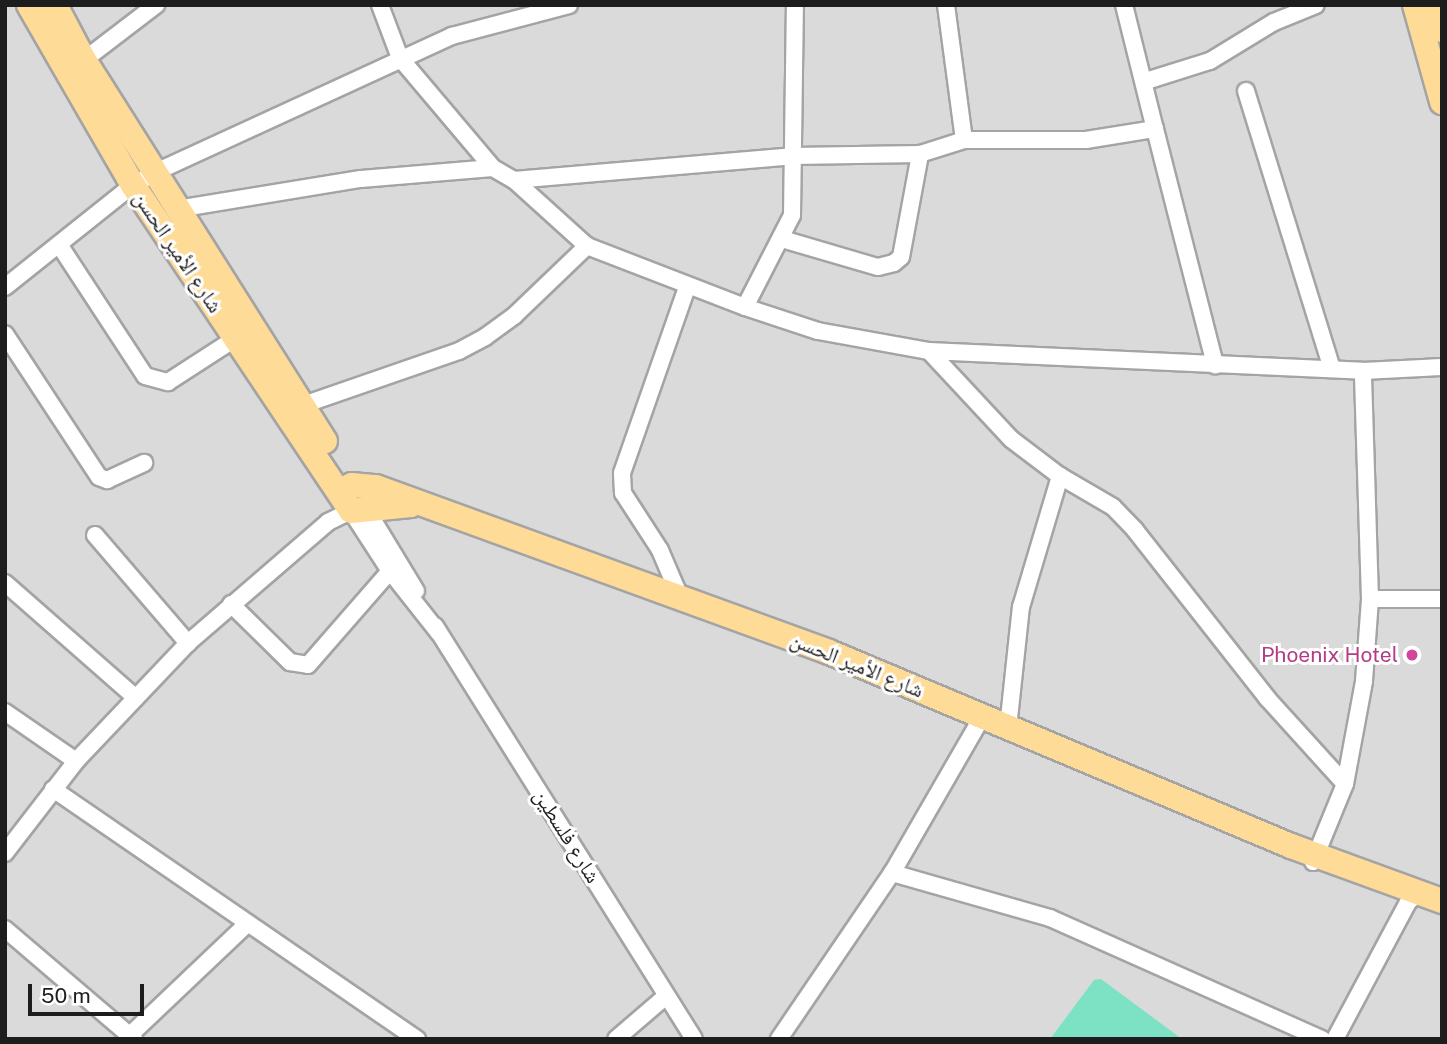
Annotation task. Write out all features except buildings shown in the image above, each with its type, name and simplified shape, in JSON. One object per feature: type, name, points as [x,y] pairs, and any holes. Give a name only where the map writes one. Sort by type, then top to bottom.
[{"type":"main road","name":"شارع الأمير الحسن","points":[[29,5],[132,185],[236,338],[352,499]]},
{"type":"main road","name":"شارع الأمير الحسن","points":[[55,5],[84,60],[303,405],[352,499]]},
{"type":"main road","points":[[1415,5],[1442,103]]},
{"type":"main road","points":[[1436,5],[1442,30]]},
{"type":"main road","name":"شارع الأمير الحسن","points":[[352,499],[376,487],[415,505],[829,652],[1413,897],[1442,916]]},
{"type":"main road","name":"شارع الأمير الحسن","points":[[1413,897],[1442,901]]},
{"type":"street","points":[[84,60],[156,5]]},
{"type":"street","points":[[380,5],[400,58],[493,168],[514,180],[587,246],[745,307],[818,331],[929,351],[1363,371],[1442,367]]},
{"type":"street","points":[[10,278],[60,246],[132,185],[156,172],[452,36],[513,12],[569,5]]},
{"type":"street","points":[[745,307],[792,215],[795,5]]},
{"type":"street","points":[[946,5],[964,140]]},
{"type":"street","points":[[1124,5],[1146,81],[1155,129],[1214,365]]},
{"type":"street","points":[[1146,81],[1210,61],[1273,13],[1316,5]]},
{"type":"street","points":[[1246,91],[1332,369]]},
{"type":"street","points":[[514,180],[792,156],[920,154],[964,140],[1086,140],[1155,129]]},
{"type":"street","points":[[782,239],[878,267],[894,263],[901,257],[920,154]]},
{"type":"street","points":[[177,209],[360,179],[493,168]]},
{"type":"street","points":[[60,246],[145,376],[168,382],[236,338]]},
{"type":"street","points":[[303,405],[459,351],[485,337],[515,315],[587,246]]},
{"type":"street","points":[[680,597],[660,550],[623,493],[622,473],[688,285]]},
{"type":"street","points":[[5,334],[99,477],[107,480],[144,463]]},
{"type":"street","points":[[929,351],[1011,439],[1060,476],[1114,507],[1136,530],[1267,698],[1345,784]]},
{"type":"street","points":[[1315,857],[1345,784],[1364,681],[1370,599],[1363,371]]},
{"type":"street","points":[[1008,728],[1020,607],[1060,476]]},
{"type":"street","points":[[5,853],[76,761],[188,643],[352,499]]},
{"type":"street","points":[[328,522],[352,499]]},
{"type":"street","name":"شارع فلسطين","points":[[352,499],[390,571],[439,634]]},
{"type":"street","name":"شارع فلسطين","points":[[352,499],[694,1039]]},
{"type":"street","points":[[95,535],[188,643]]},
{"type":"street","points":[[231,604],[290,662],[308,665],[390,571]]},
{"type":"street","points":[[5,583],[136,698]]},
{"type":"street","points":[[1370,599],[1442,600]]},
{"type":"street","points":[[5,712],[76,761]]},
{"type":"street","points":[[779,1039],[892,873],[982,718]]},
{"type":"street","points":[[53,789],[417,1039]]},
{"type":"street","points":[[892,873],[1050,918],[1322,1039]]},
{"type":"street","points":[[1335,1039],[1413,897]]},
{"type":"street","points":[[5,929],[132,1037],[247,924]]},
{"type":"street","points":[[616,1039],[666,996]]},
{"type":"shaded area","points":[[5,5],[1442,5],[1442,1039],[5,1039]]},
{"type":"green space","points":[[1101,979],[1182,1039],[1050,1039],[1094,980]]},
{"type":"place","name":"Phoenix Hotel","points":[[1412,655]]}]
